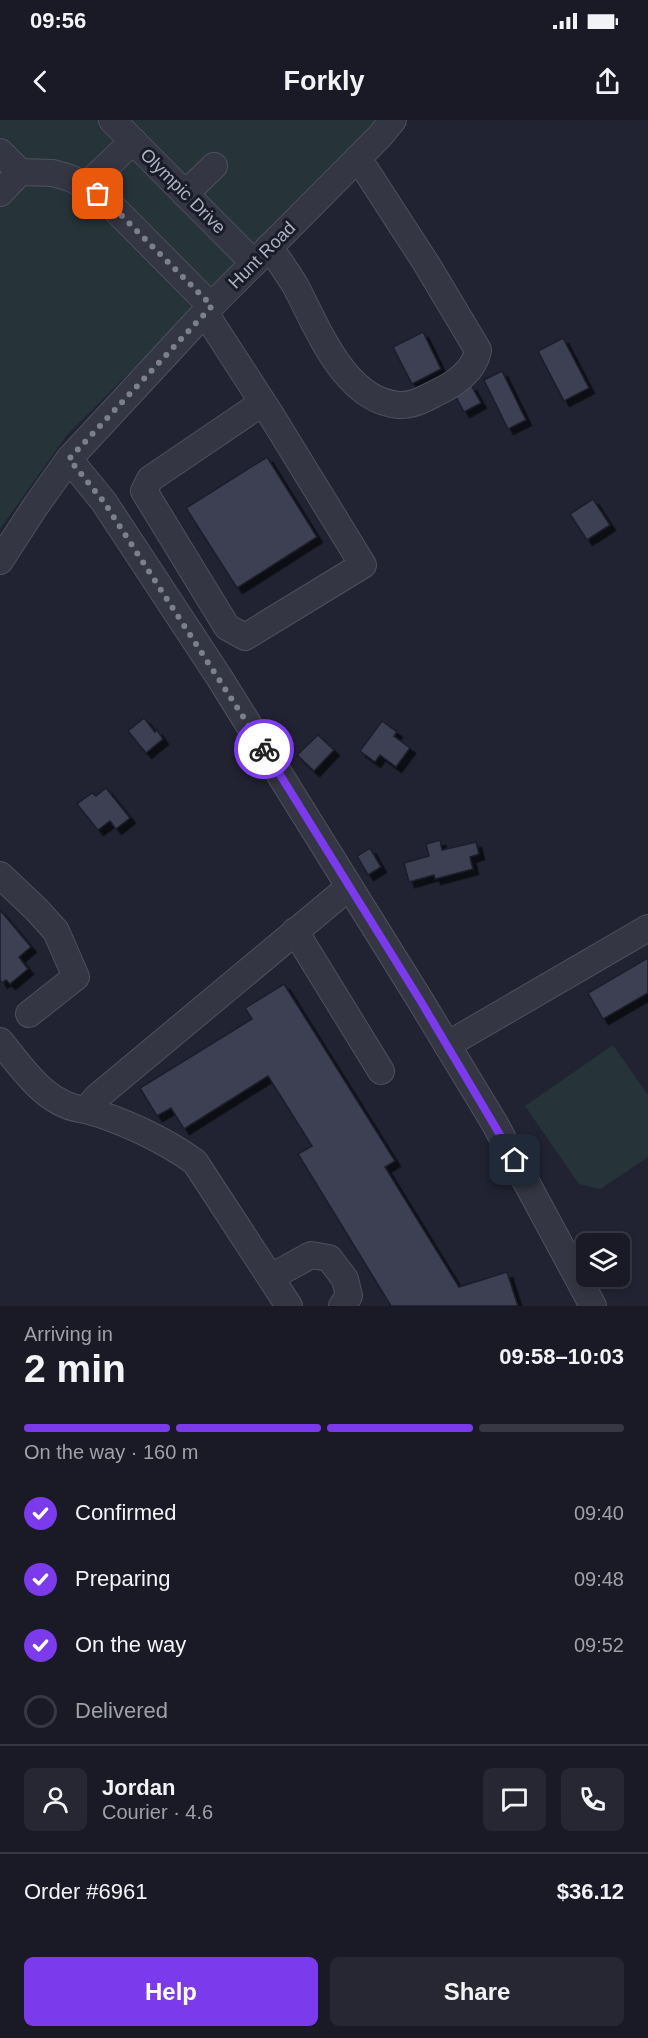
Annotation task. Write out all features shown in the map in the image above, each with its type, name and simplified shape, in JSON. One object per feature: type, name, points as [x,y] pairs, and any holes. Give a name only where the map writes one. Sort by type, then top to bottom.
[{"type":"street","name":"Olympic Drive","points":[[112,120],[185,194],[262,255],[295,285],[316,327],[351,381],[380,401],[400,405],[419,402],[441,391],[470,370],[478,350],[426,263],[358,158]]},
{"type":"street","name":"Hunt Road","points":[[0,561],[69,459],[208,310],[393,120]]},
{"type":"street","points":[[86,186],[134,141]]},
{"type":"street","points":[[0,152],[20,172],[53,173],[70,178],[86,186],[109,203],[208,310],[262,403],[363,565],[245,637],[227,627],[144,492],[150,479],[262,403]]},
{"type":"street","points":[[185,194],[214,166]]},
{"type":"street","points":[[0,193],[20,172]]},
{"type":"street","points":[[69,459],[104,502],[219,677],[447,1045],[495,1124],[593,1306]]},
{"type":"street","points":[[0,875],[56,931],[76,977],[29,1014]]},
{"type":"street","points":[[86,1110],[97,1097],[349,887]]},
{"type":"street","points":[[447,1045],[648,928]]},
{"type":"street","points":[[296,932],[381,1071]]},
{"type":"street","points":[[0,1041],[40,1089],[57,1101],[72,1109],[86,1110],[105,1116],[181,1151],[195,1162],[289,1306]]},
{"type":"street","points":[[271,1277],[311,1255],[329,1258],[345,1279],[349,1296],[342,1306]]},
{"type":"shaded area","points":[[0,120],[380,120],[354,149],[67,435],[0,529]]},
{"type":"shaded area","points":[[613,1045],[648,1095],[648,1157],[600,1189],[579,1184],[525,1106]]},
{"type":"building","points":[[423,332],[441,369],[412,384],[393,347]]},
{"type":"building","points":[[563,338],[589,388],[564,401],[538,351]]},
{"type":"building","points":[[502,371],[526,420],[508,429],[484,380]]},
{"type":"building","points":[[471,385],[481,403],[464,412],[455,395]]},
{"type":"building","points":[[267,457],[317,537],[237,588],[186,508]]},
{"type":"building","points":[[593,499],[610,525],[587,540],[570,514]]},
{"type":"building","points":[[144,718],[163,739],[146,753],[128,731]]},
{"type":"building","points":[[382,721],[397,732],[394,736],[410,748],[396,767],[380,755],[375,762],[360,751]]},
{"type":"building","points":[[318,735],[334,750],[314,771],[297,755]]},
{"type":"building","points":[[106,788],[130,818],[116,829],[110,821],[98,830],[77,804],[92,793],[96,796]]},
{"type":"building","points":[[440,840],[442,850],[476,842],[479,854],[470,857],[473,869],[435,879],[434,875],[409,882],[404,863],[429,856],[426,844]]},
{"type":"building","points":[[370,848],[381,867],[368,875],[357,856]]},
{"type":"building","points":[[0,910],[31,947],[19,957],[28,969],[10,984],[6,980],[2,983],[0,980]]},
{"type":"building","points":[[648,958],[648,993],[603,1019],[588,993]]},
{"type":"building","points":[[284,984],[395,1161],[385,1167],[459,1287],[507,1272],[518,1306],[391,1306],[298,1154],[312,1146],[268,1076],[184,1129],[171,1108],[157,1116],[140,1088],[252,1019],[245,1008]]},
{"type":"way so far","points":[[98,194],[212,306],[69,459],[104,502],[264,749]]},
{"type":"route","points":[[264,749],[420,1000],[515,1160]]}]
